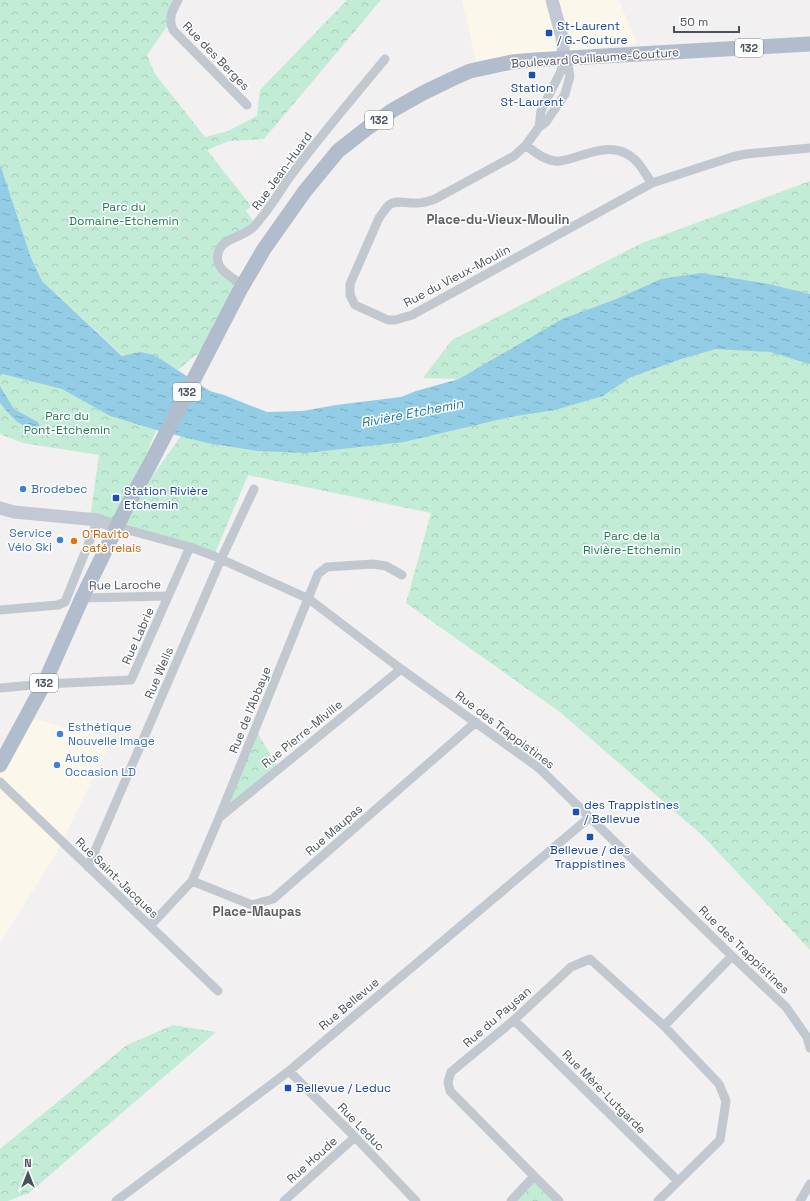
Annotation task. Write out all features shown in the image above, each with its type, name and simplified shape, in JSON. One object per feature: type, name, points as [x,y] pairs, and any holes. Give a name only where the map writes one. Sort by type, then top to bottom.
[{"type":"main road","name":"Boulevard Guillaume-Couture","points":[[0,765],[44,684],[82,598],[117,527],[243,285],[264,249],[305,191],[338,151],[366,129],[423,93],[470,72],[512,62],[810,44]]},
{"type":"street","name":"Rue des Berges","points":[[178,0],[171,15],[170,22],[173,30],[247,105]]},
{"type":"street","points":[[552,0],[562,37],[564,58]]},
{"type":"street","name":"Rue du Vieux-Moulin","points":[[539,127],[541,111],[561,71],[564,58]]},
{"type":"street","name":"Rue du Vieux-Moulin","points":[[564,58],[570,76],[567,88],[561,100],[546,122],[539,127],[526,145],[514,156],[426,203],[417,204],[396,202],[389,205],[380,218],[350,284],[350,295],[355,305],[388,320],[395,320],[412,315],[652,183],[732,157],[753,153],[810,148]]},
{"type":"street","name":"Rue Jean-Huard","points":[[243,285],[226,274],[221,267],[217,257],[220,247],[244,234],[256,225],[289,178],[385,59]]},
{"type":"street","points":[[526,145],[540,156],[548,160],[557,161],[567,160],[599,150],[618,150],[628,154],[638,163],[652,183]]},
{"type":"street","name":"Rue Wells","points":[[88,867],[221,559],[254,489]]},
{"type":"street","points":[[0,508],[14,512],[98,520],[117,527]]},
{"type":"street","points":[[0,610],[58,605],[65,602],[98,520]]},
{"type":"street","name":"Rue des Trappistines","points":[[117,527],[190,547],[221,559],[309,599],[401,668],[540,768],[786,1008],[806,1037],[810,1048]]},
{"type":"street","name":"Rue Labrie","points":[[0,688],[44,684],[131,680],[190,547]]},
{"type":"street","name":"Rue de l'Abbaye","points":[[150,926],[192,881],[318,574],[327,567],[373,564],[386,566],[402,575]]},
{"type":"street","name":"Rue Laroche","points":[[82,598],[168,596]]},
{"type":"street","name":"Rue Pierre-Miville","points":[[219,818],[401,668]]},
{"type":"street","name":"Rue Maupas","points":[[192,881],[252,905],[273,900],[476,722]]},
{"type":"street","name":"Rue Saint-Jacques","points":[[0,782],[218,991]]},
{"type":"street","name":"Rue Bellevue","points":[[116,1201],[289,1071],[590,817]]},
{"type":"street","points":[[664,1026],[732,956]]},
{"type":"street","name":"Rue du Paysan","points":[[559,1201],[450,1091],[448,1082],[451,1072],[514,1020],[571,967],[590,959],[664,1026],[719,1084],[726,1101],[720,1140],[658,1201]]},
{"type":"street","name":"Rue Mère-Lutgarde","points":[[514,1020],[678,1181]]},
{"type":"street","name":"Rue Leduc","points":[[289,1071],[416,1201]]},
{"type":"street","name":"Rue Houde","points":[[284,1201],[355,1137]]},
{"type":"street","points":[[511,1201],[534,1176]]},
{"type":"street","points":[[800,1201],[810,1184]]},
{"type":"shaded area","points":[[462,0],[619,0],[637,44],[476,60]]},
{"type":"shaded area","points":[[21,715],[112,739],[57,852],[0,943],[0,748]]},
{"type":"green space","name":"Parc du Domaine-Etchemin","points":[[0,0],[178,0],[170,22],[147,55],[155,74],[205,137],[228,131],[257,116],[260,90],[347,0],[381,0],[264,139],[229,141],[207,150],[251,206],[246,211],[256,225],[218,253],[227,274],[245,280],[213,341],[178,370],[123,356],[42,281],[31,258],[0,164]]},
{"type":"green space","points":[[810,181],[810,294],[769,284],[661,279],[616,299],[562,319],[459,379],[423,378],[452,340],[642,243]]},
{"type":"green space","name":"Parc de la Rivière-Etchemin","points":[[810,324],[810,950],[703,836],[560,712],[406,603],[431,513],[248,475],[214,556],[90,519],[99,455],[23,443],[0,434],[0,403],[15,420],[38,422],[14,409],[0,386],[0,376],[2,374],[62,389],[110,416],[156,430],[118,525],[181,436],[207,443]]},
{"type":"green space","points":[[255,729],[279,769],[219,818]]},
{"type":"green space","points":[[173,1025],[216,1032],[29,1193],[8,1201],[0,1201],[0,1149],[127,1045]]},
{"type":"green space","points":[[534,1176],[559,1201],[511,1201]]},
{"type":"water","name":"Rivière Etchemin","points":[[0,164],[31,258],[42,281],[122,356],[140,352],[154,355],[210,391],[267,412],[303,411],[336,405],[401,397],[416,391],[459,379],[562,319],[616,299],[661,279],[701,273],[769,284],[810,294],[810,364],[770,352],[716,349],[681,359],[629,378],[603,396],[555,410],[510,417],[404,442],[306,453],[258,451],[207,443],[110,416],[62,389],[2,374],[0,376]]},
{"type":"water","points":[[0,386],[14,409],[38,422],[41,429],[28,428],[13,417],[0,403]]},
{"type":"place","name":"St-Laurent / G.-Couture","points":[[549,33]]},
{"type":"place","name":"Station St-Laurent","points":[[532,75]]},
{"type":"place","name":"Brodebec","points":[[23,489]]},
{"type":"place","name":"Station Rivière Etchemin","points":[[116,498]]},
{"type":"place","name":"Service Vélo Ski","points":[[60,540]]},
{"type":"place","name":"O'Ravito café relais","points":[[74,541]]},
{"type":"place","name":"Esthétique Nouvelle Image","points":[[60,734]]},
{"type":"place","name":"Autos Occasion LD","points":[[57,765]]},
{"type":"place","name":"des Trappistines / Bellevue","points":[[576,812]]},
{"type":"place","name":"Bellevue / des Trappistines","points":[[590,837]]},
{"type":"place","name":"Bellevue / Leduc","points":[[288,1088]]},
{"type":"district","name":"Place-du-Vieux-Moulin","points":[[498,219]]},
{"type":"district","name":"Place-Maupas","points":[[257,911]]},
{"type":"park label","name":"Parc du Pont-Etchemin","points":[[67,423]]}]
